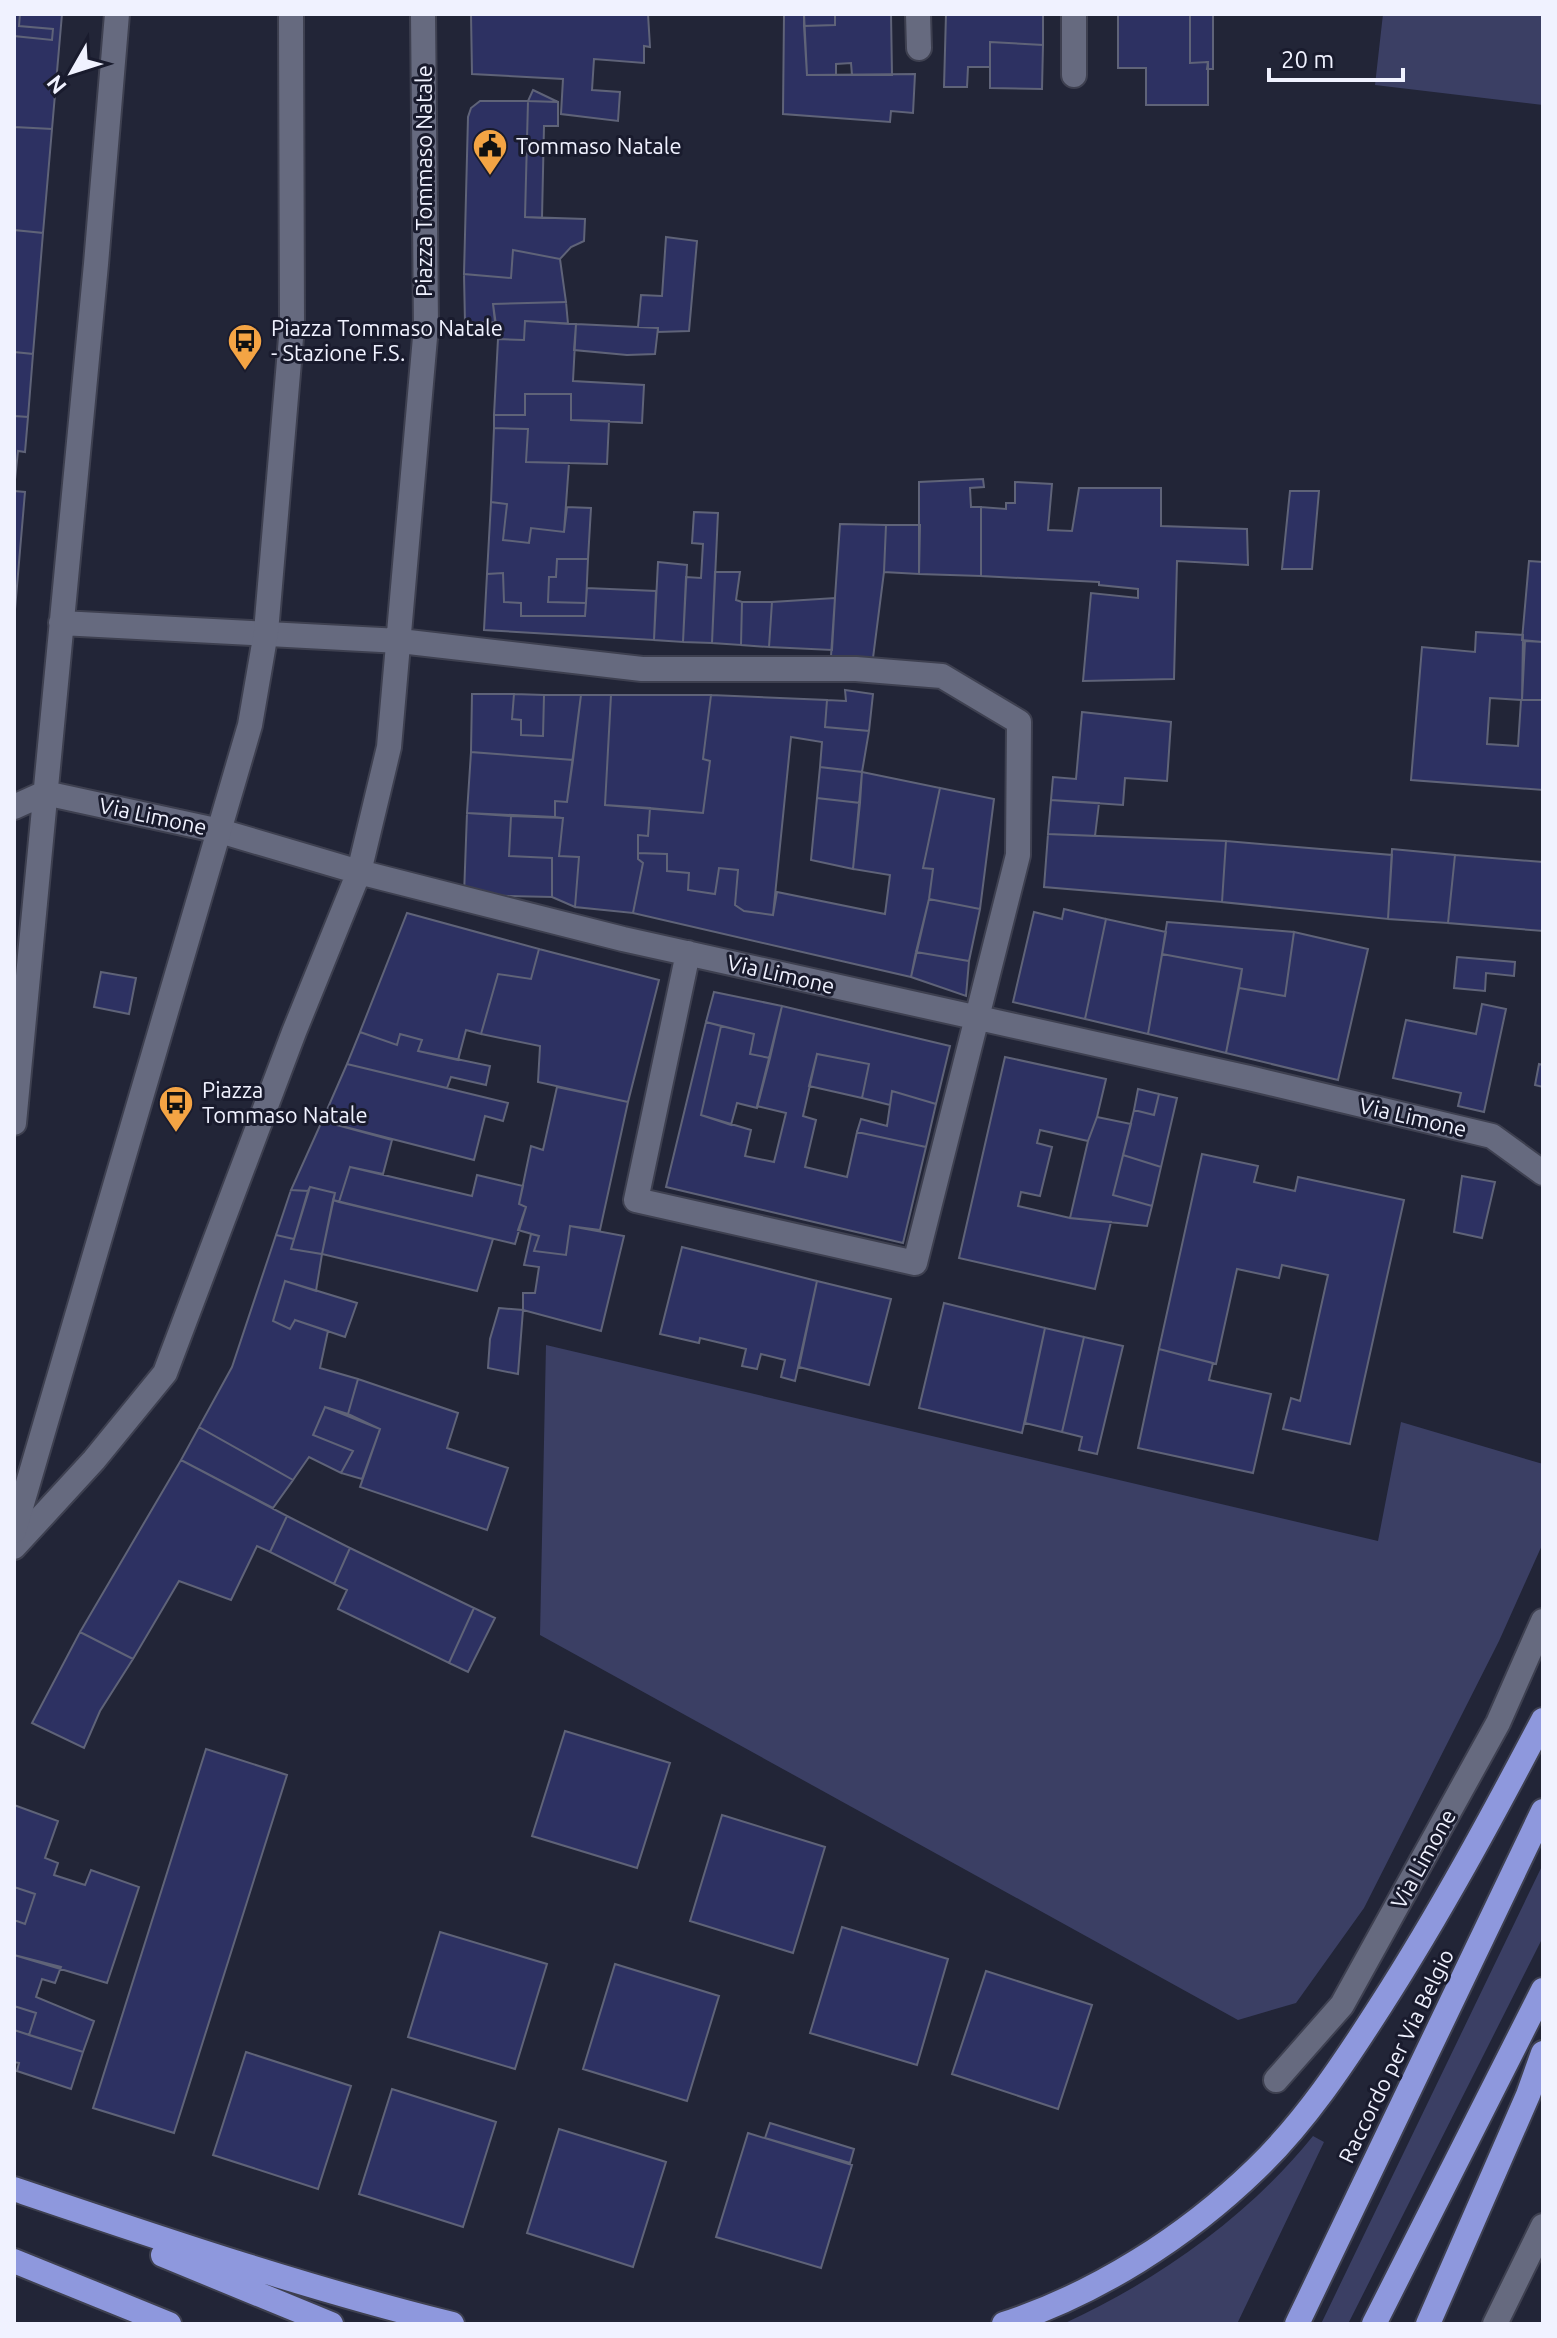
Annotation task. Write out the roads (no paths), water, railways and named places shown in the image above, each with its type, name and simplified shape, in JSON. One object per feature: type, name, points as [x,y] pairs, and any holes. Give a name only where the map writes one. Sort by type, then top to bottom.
[{"type":"highway","points":[[1004,2324],[1035,2314],[1100,2282],[1160,2245],[1214,2205],[1267,2157],[1344,2064],[1477,1845],[1543,1720]]},
{"type":"highway","name":"Raccordo per Via Belgio","points":[[1297,2324],[1543,1811]]},
{"type":"highway","points":[[1374,2324],[1543,1990]]},
{"type":"highway","points":[[1428,2324],[1528,2095],[1543,2053]]},
{"type":"highway","points":[[14,2192],[331,2324]]},
{"type":"highway","points":[[14,2192],[362,2302],[452,2324]]},
{"type":"highway","points":[[14,2261],[169,2324]]},
{"type":"highway","points":[[14,2269],[128,2324]]},
{"type":"street","points":[[14,1123],[95,280],[117,14]]},
{"type":"street","points":[[14,1531],[250,725],[266,632],[292,326],[291,14]]},
{"type":"street","name":"Piazza Tommaso Natale","points":[[14,1547],[94,1460],[165,1373],[294,1032],[359,872],[389,747],[426,326],[423,14]]},
{"type":"street","points":[[918,14],[919,48]]},
{"type":"street","points":[[1074,14],[1074,75]]},
{"type":"street","points":[[61,623],[400,641],[642,669],[856,669],[942,676],[1019,722],[1018,855],[915,1263],[636,1200],[688,953]]},
{"type":"street","points":[[14,807],[45,793]]},
{"type":"street","name":"Via Limone","points":[[45,793],[220,831],[359,872],[688,953],[1492,1136],[1543,1173]]},
{"type":"street","name":"Via Limone","points":[[1276,2080],[1342,2005],[1498,1723],[1543,1621]]},
{"type":"street","points":[[1495,2324],[1543,2226]]},
{"type":"place","name":"Tommaso Natale","points":[[490,177]]},
{"type":"place","name":"Piazza Tommaso Natale - Stazione F.S.","points":[[245,372]]},
{"type":"place","name":"Piazza Tommaso Natale","points":[[176,1134]]}]
